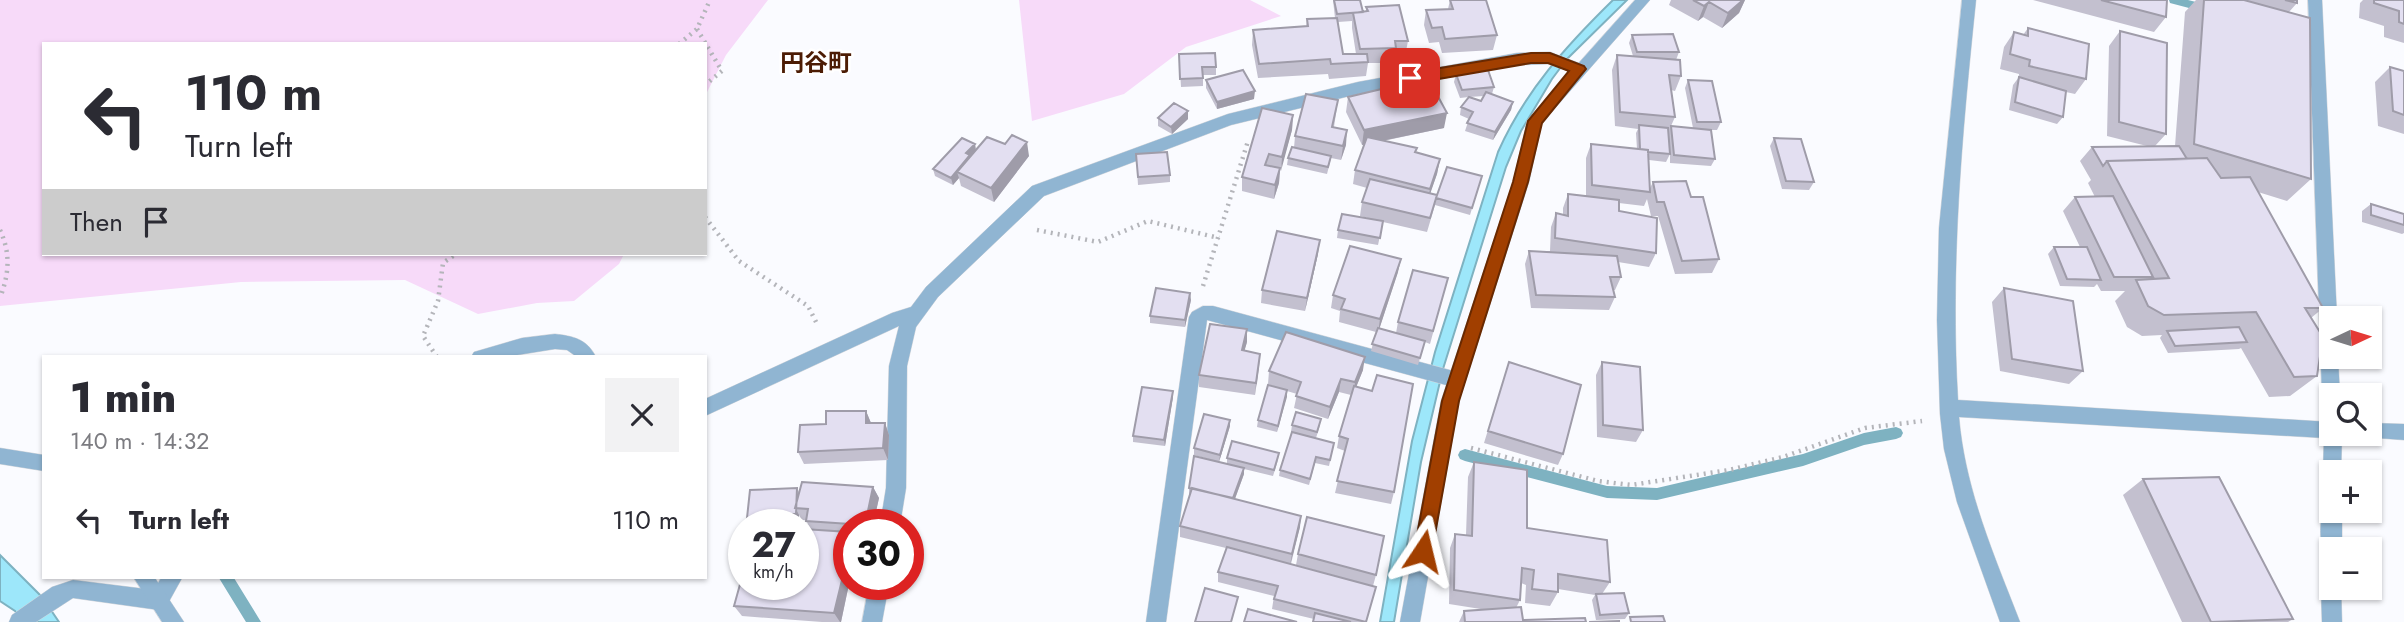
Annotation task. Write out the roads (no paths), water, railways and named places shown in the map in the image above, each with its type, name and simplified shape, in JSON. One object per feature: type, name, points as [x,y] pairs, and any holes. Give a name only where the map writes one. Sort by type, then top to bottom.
[{"type":"street","points":[[1410,622],[1450,401],[1521,182],[1535,121],[1643,0]]},
{"type":"street","points":[[1969,0],[1950,161],[1945,327],[1950,413],[1955,460],[1987,563],[2010,622]]},
{"type":"street","points":[[2315,0],[2330,383]]},
{"type":"street","points":[[893,509],[896,488],[898,366],[908,325],[932,292],[1038,191],[1228,120],[1358,88],[1517,59],[1550,58],[1579,69]]},
{"type":"street","points":[[707,407],[898,318],[917,313]]},
{"type":"street","points":[[1156,622],[1198,317],[1213,313],[1457,380]]},
{"type":"street","points":[[489,355],[556,340],[575,343],[586,355]]},
{"type":"street","points":[[1950,413],[2319,431]]},
{"type":"street","points":[[2382,431],[2404,432]]},
{"type":"street","points":[[0,456],[42,463]]},
{"type":"street","points":[[145,579],[174,622]]},
{"type":"street","points":[[159,600],[171,579]]},
{"type":"street","points":[[19,622],[59,594],[73,589],[159,600]]},
{"type":"street","points":[[872,622],[876,600]]},
{"type":"street","points":[[2331,600],[2332,622]]},
{"type":"water","points":[[1613,0],[1627,0],[1567,59],[1552,79],[1521,131],[1506,167],[1443,369],[1421,462],[1394,622],[1380,622],[1412,441],[1435,352],[1498,152],[1521,109],[1548,70]]},
{"type":"water","points":[[0,555],[42,597],[59,622],[23,622],[15,611],[0,601]]},
{"type":"waterway","points":[[2174,0],[2208,9]]},
{"type":"waterway","points":[[1465,455],[1607,492],[1657,494],[1803,460],[1864,439],[1896,433]]},
{"type":"waterway","points":[[227,579],[254,622]]},
{"type":"district","name":"円谷町","points":[[816,62]]}]
